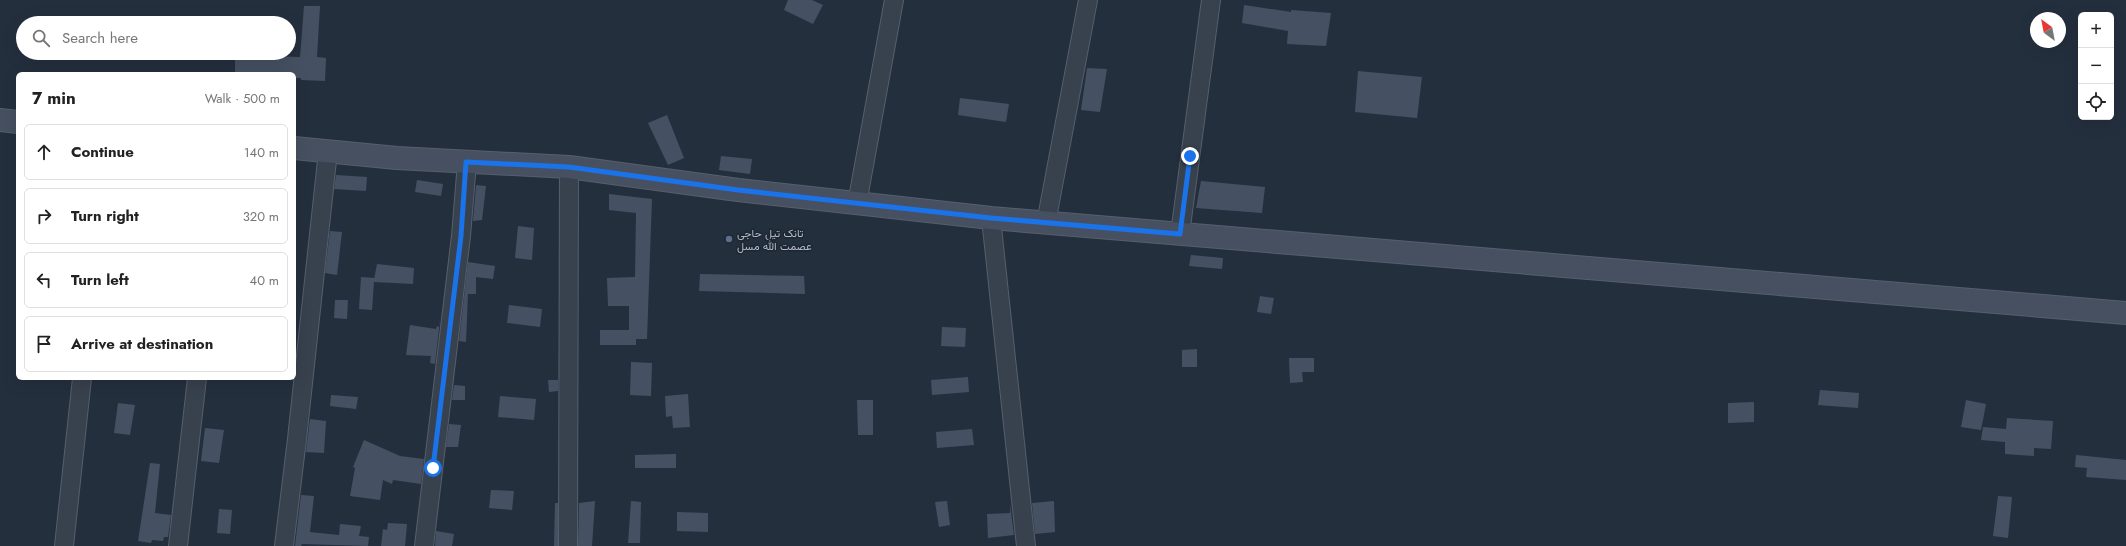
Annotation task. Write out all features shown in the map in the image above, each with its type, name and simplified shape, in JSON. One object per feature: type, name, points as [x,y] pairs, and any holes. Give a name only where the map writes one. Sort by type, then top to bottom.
[{"type":"main road","points":[[0,120],[16,122]]},
{"type":"main road","points":[[296,148],[466,162],[569,167],[738,190],[857,204],[1046,223],[2126,313]]},
{"type":"street","points":[[857,204],[894,0]]},
{"type":"street","points":[[1046,223],[1088,0]]},
{"type":"street","points":[[1180,234],[1211,0]]},
{"type":"street","points":[[284,546],[298,439],[328,151]]},
{"type":"street","points":[[424,546],[461,236],[466,162]]},
{"type":"street","points":[[568,546],[569,167]]},
{"type":"street","points":[[991,218],[1026,546]]},
{"type":"street","points":[[64,546],[82,380]]},
{"type":"street","points":[[178,546],[197,380]]},
{"type":"building","points":[[788,0],[812,0],[823,5],[813,24],[784,10]]},
{"type":"building","points":[[1244,5],[1291,12],[1291,10],[1331,13],[1326,46],[1287,44],[1288,31],[1242,23]]},
{"type":"building","points":[[304,6],[320,6],[317,57],[326,58],[325,81],[301,80],[301,78],[296,78],[296,72],[235,72],[235,60],[296,60],[296,57],[300,57]]},
{"type":"building","points":[[1087,68],[1107,69],[1100,112],[1081,110]]},
{"type":"building","points":[[1358,71],[1422,77],[1417,118],[1355,112]]},
{"type":"building","points":[[960,98],[1009,104],[1006,122],[958,115]]},
{"type":"building","points":[[667,115],[684,158],[668,165],[648,123]]},
{"type":"building","points":[[721,156],[752,159],[750,174],[719,170]]},
{"type":"building","points":[[336,175],[367,177],[366,191],[334,189]]},
{"type":"building","points":[[417,180],[443,184],[441,196],[415,192]]},
{"type":"building","points":[[1201,181],[1265,187],[1262,213],[1196,208]]},
{"type":"building","points":[[476,185],[486,186],[482,220],[473,221]]},
{"type":"building","points":[[609,194],[652,199],[647,339],[636,339],[636,345],[600,345],[600,330],[629,330],[629,306],[608,306],[607,278],[635,277],[636,213],[609,210]]},
{"type":"building","points":[[518,226],[534,228],[532,260],[515,258]]},
{"type":"building","points":[[330,231],[342,232],[337,275],[325,273]]},
{"type":"building","points":[[1191,255],[1223,258],[1222,269],[1189,266]]},
{"type":"building","points":[[468,262],[495,266],[493,279],[476,277],[476,294],[468,294],[466,342],[459,341]]},
{"type":"building","points":[[377,264],[414,268],[413,284],[374,282],[372,310],[359,309],[361,277],[374,278]]},
{"type":"building","points":[[700,274],[804,276],[805,294],[699,291]]},
{"type":"building","points":[[1260,296],[1274,298],[1271,314],[1257,312]]},
{"type":"building","points":[[335,300],[348,300],[347,319],[334,318]]},
{"type":"building","points":[[509,305],[542,309],[540,327],[507,323]]},
{"type":"building","points":[[441,311],[435,364],[430,363],[431,356],[406,355],[410,325],[436,329],[437,326],[439,327]]},
{"type":"building","points":[[942,327],[966,328],[965,347],[941,346]]},
{"type":"building","points":[[1197,349],[1197,367],[1182,367],[1182,350]]},
{"type":"building","points":[[1289,358],[1314,358],[1314,372],[1302,372],[1303,382],[1290,383]]},
{"type":"building","points":[[631,362],[652,363],[651,396],[630,395]]},
{"type":"building","points":[[968,377],[969,392],[932,395],[931,380]]},
{"type":"building","points":[[548,380],[558,380],[558,391],[549,392]]},
{"type":"building","points":[[454,385],[465,386],[465,400],[452,400]]},
{"type":"building","points":[[1820,390],[1859,393],[1858,408],[1818,405]]},
{"type":"building","points":[[688,394],[690,427],[673,428],[672,416],[666,417],[665,396]]},
{"type":"building","points":[[331,395],[358,397],[356,409],[330,406]]},
{"type":"building","points":[[500,396],[536,399],[534,420],[498,417]]},
{"type":"building","points":[[857,400],[873,400],[873,435],[858,435]]},
{"type":"building","points":[[1966,400],[1986,404],[1981,430],[1961,427]]},
{"type":"building","points":[[1754,402],[1754,422],[1728,423],[1728,403]]},
{"type":"building","points":[[118,403],[135,405],[130,435],[114,433]]},
{"type":"building","points":[[2007,418],[2053,421],[2051,449],[2034,448],[2034,456],[2005,454],[2005,442],[1981,440],[1983,427],[2006,429]]},
{"type":"building","points":[[310,419],[326,421],[324,453],[306,452]]},
{"type":"building","points":[[449,424],[461,425],[458,447],[446,447]]},
{"type":"building","points":[[205,428],[224,430],[219,463],[201,461]]},
{"type":"building","points":[[972,429],[974,445],[937,448],[936,432]]},
{"type":"building","points":[[364,440],[400,456],[424,459],[421,484],[393,480],[392,484],[383,480],[380,500],[350,496],[355,468],[353,467]]},
{"type":"building","points":[[676,454],[676,468],[635,468],[635,455]]},
{"type":"building","points":[[2076,455],[2126,460],[2126,480],[2086,477],[2087,468],[2075,467]]},
{"type":"building","points":[[150,463],[160,464],[155,513],[171,515],[168,537],[164,537],[163,541],[152,540],[151,543],[138,541]]},
{"type":"building","points":[[491,490],[514,491],[512,510],[489,508]]},
{"type":"building","points":[[301,495],[314,496],[310,532],[339,535],[340,524],[361,526],[359,536],[369,537],[368,546],[302,544],[301,546],[295,546]]},
{"type":"building","points":[[1998,496],[2012,497],[2008,538],[1993,536]]},
{"type":"building","points":[[595,501],[592,546],[578,546],[579,503]]},
{"type":"building","points":[[631,501],[641,502],[640,543],[628,543]]},
{"type":"building","points":[[947,501],[950,525],[939,527],[935,502]]},
{"type":"building","points":[[1054,501],[1055,532],[1035,534],[1032,503]]},
{"type":"building","points":[[555,503],[558,503],[558,546],[554,546]]},
{"type":"building","points":[[1010,504],[1014,535],[988,538],[987,514],[1010,513]]},
{"type":"building","points":[[219,509],[232,510],[230,534],[217,533]]},
{"type":"building","points":[[677,512],[708,513],[708,532],[677,531]]},
{"type":"building","points":[[388,523],[407,524],[405,546],[381,546],[383,529],[387,530]]},
{"type":"building","points":[[436,531],[454,534],[452,546],[435,546]]},
{"type":"place","name":"تانک تیل حاجی عصمت الله مسل","points":[[729,239]]},
{"type":"route","points":[[433,468],[461,236],[466,162],[569,167],[738,190],[991,218],[1180,234],[1190,156]]}]
